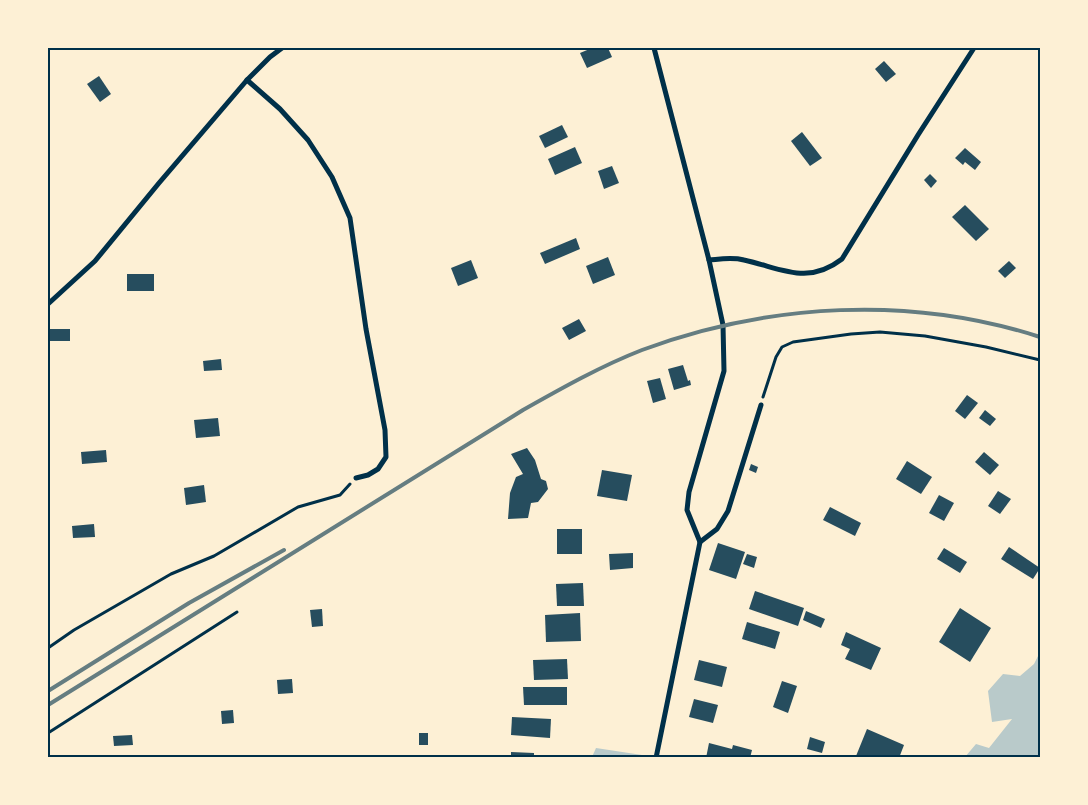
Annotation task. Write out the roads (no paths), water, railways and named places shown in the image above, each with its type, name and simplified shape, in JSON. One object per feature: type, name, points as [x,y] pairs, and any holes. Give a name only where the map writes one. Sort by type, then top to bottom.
[{"type":"street","points":[[48,304],[95,261],[248,80],[270,57],[282,48]]},
{"type":"street","points":[[654,48],[724,325],[724,371],[689,492],[687,510],[700,542],[656,758]]},
{"type":"street","points":[[709,260],[729,258],[743,260],[797,274],[814,273],[831,268],[842,259],[974,48]]},
{"type":"street","points":[[248,80],[280,109],[308,140],[332,177],[350,218],[366,329],[385,430],[386,457],[378,469],[368,475],[356,478]]},
{"type":"street","points":[[700,542],[717,529],[728,511],[761,405]]},
{"type":"railway","points":[[48,705],[523,410],[597,370],[642,350],[690,334],[740,322],[790,314],[840,310],[891,310],[941,315],[991,324],[1040,337]]},
{"type":"railway","points":[[48,691],[189,603],[284,550]]}]
